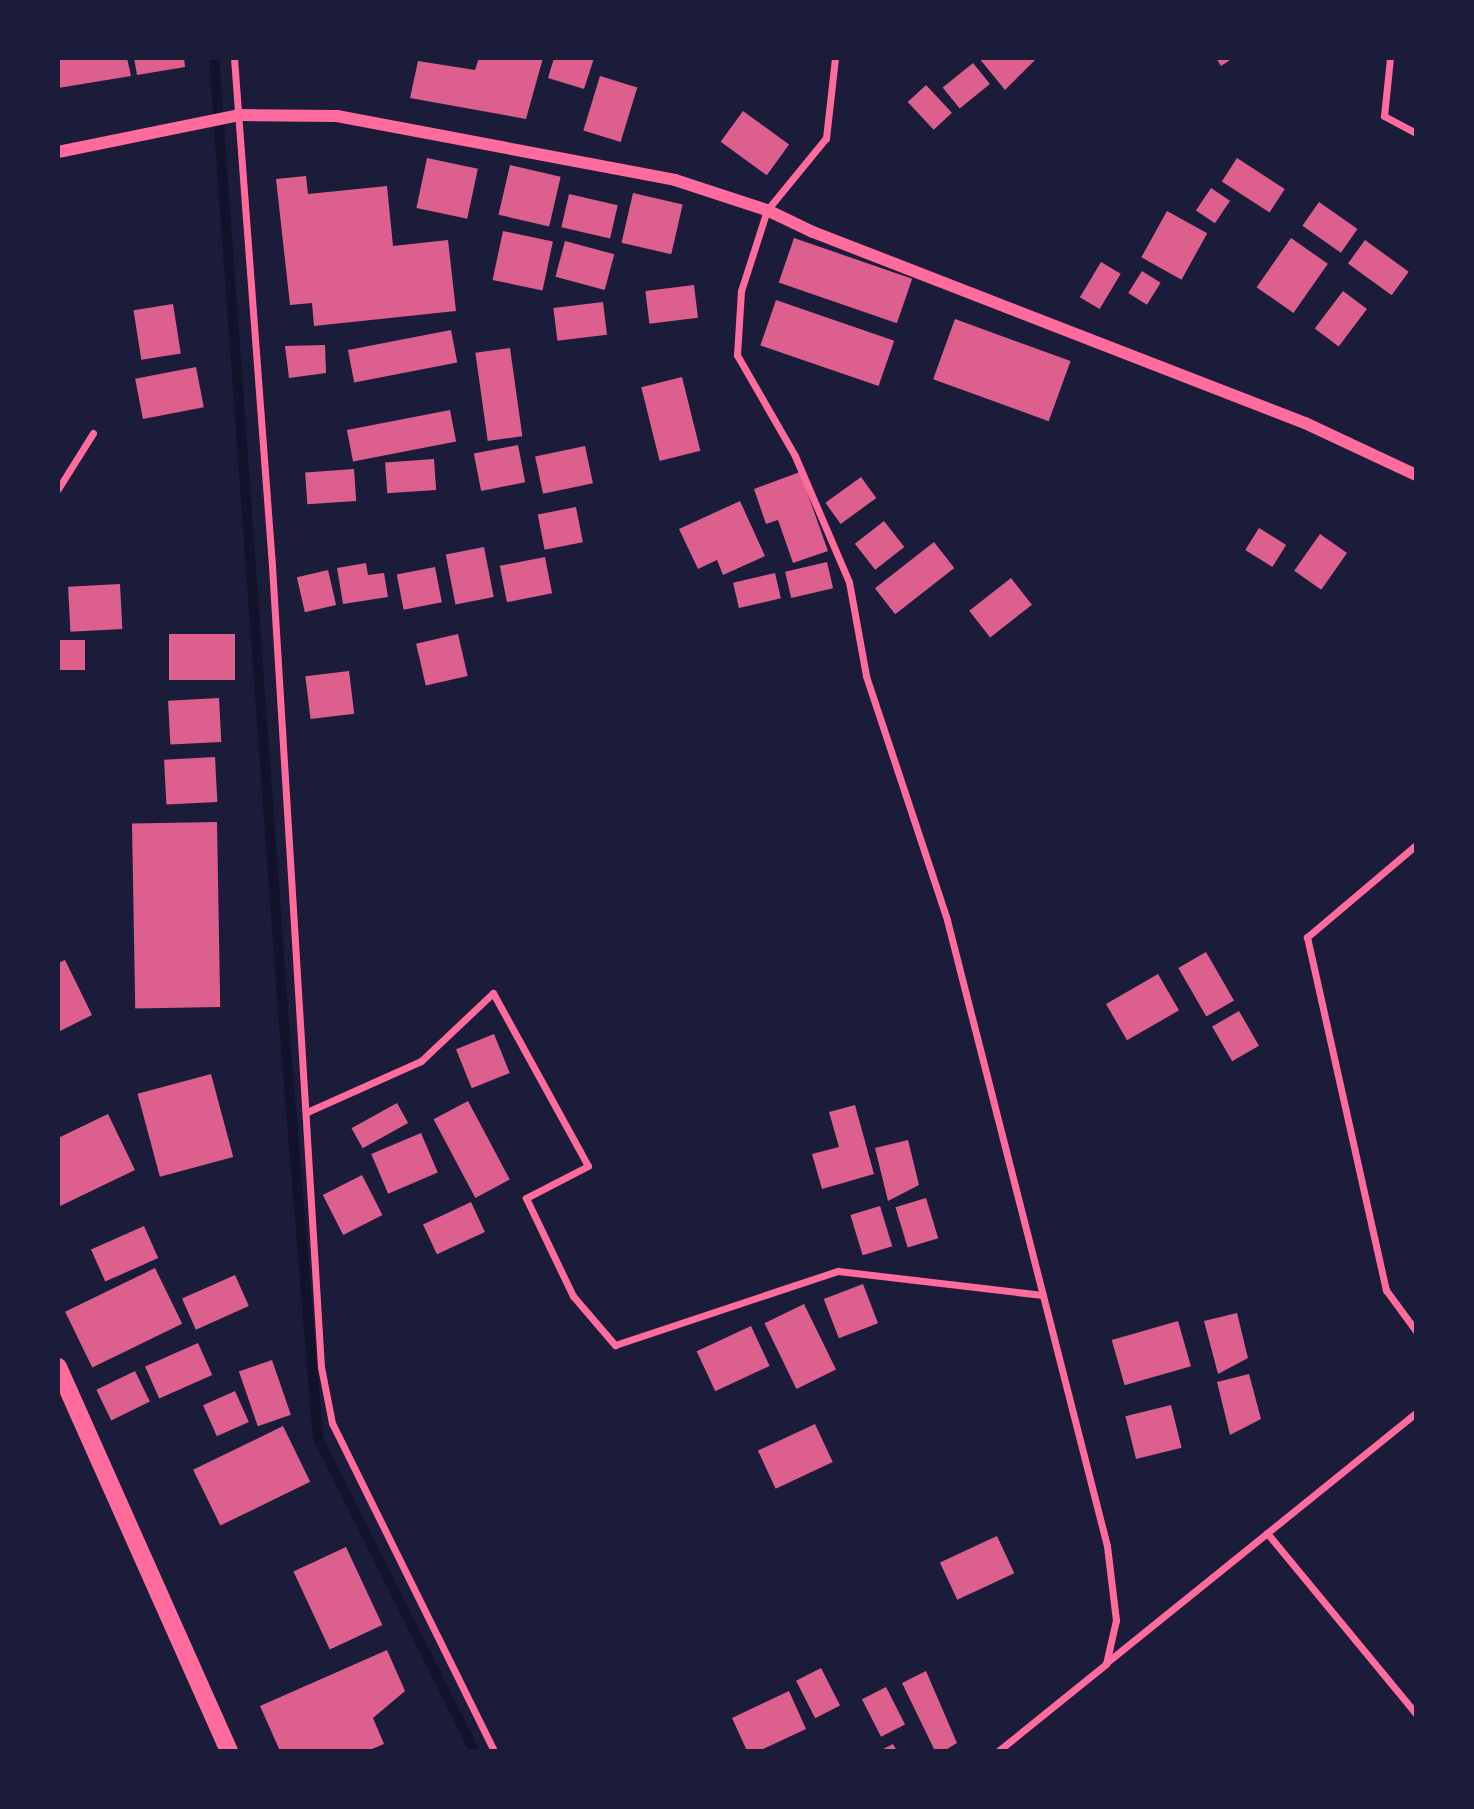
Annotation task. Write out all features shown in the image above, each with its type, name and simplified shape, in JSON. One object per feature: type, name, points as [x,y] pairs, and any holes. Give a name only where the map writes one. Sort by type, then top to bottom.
[{"type":"main road","points":[[58,1367],[229,1751]]},
{"type":"street","points":[[234,58],[307,1112],[321,1367],[332,1423],[494,1751]]},
{"type":"street","points":[[835,58],[826,138],[767,210],[741,292],[737,355],[795,456],[849,582],[866,677],[947,920],[1107,1546],[1115,1620],[1106,1664]]},
{"type":"street","points":[[1390,58],[1384,116],[1416,133]]},
{"type":"street","points":[[58,152],[240,115],[337,116],[675,180],[767,210],[813,232],[1305,423],[1416,475]]},
{"type":"street","points":[[58,489],[93,433]]},
{"type":"street","points":[[1416,845],[1307,937],[1386,1290],[1416,1331]]},
{"type":"street","points":[[307,1112],[421,1061],[493,993],[588,1166],[526,1198],[573,1296],[615,1345],[838,1270],[1043,1295]]},
{"type":"street","points":[[998,1751],[1416,1413]]},
{"type":"street","points":[[1267,1533],[1416,1714]]},
{"type":"building","points":[[58,58],[127,58],[131,76],[58,88]]},
{"type":"building","points":[[134,58],[184,58],[185,67],[137,75]]},
{"type":"building","points":[[479,58],[543,58],[526,119],[410,98],[418,61],[475,70]]},
{"type":"building","points":[[554,58],[594,58],[584,89],[548,78]]},
{"type":"building","points":[[979,58],[1037,58],[1005,90]]},
{"type":"building","points":[[1216,58],[1233,58],[1221,66]]},
{"type":"building","points":[[973,63],[990,84],[960,109],[943,88]]},
{"type":"building","points":[[600,76],[637,87],[621,142],[583,131]]},
{"type":"building","points":[[926,85],[952,113],[934,130],[908,102]]},
{"type":"building","points":[[743,111],[789,145],[767,175],[721,142]]},
{"type":"building","points":[[427,158],[478,169],[467,219],[416,208]]},
{"type":"building","points":[[1237,158],[1285,189],[1270,213],[1222,181]]},
{"type":"building","points":[[510,165],[561,177],[549,226],[499,215]]},
{"type":"building","points":[[306,176],[308,194],[387,186],[393,246],[448,240],[456,311],[314,326],[312,303],[290,305],[276,179]]},
{"type":"building","points":[[1211,188],[1230,201],[1215,223],[1196,210]]},
{"type":"building","points":[[633,193],[683,204],[671,254],[622,243]]},
{"type":"building","points":[[569,194],[618,205],[610,238],[561,227]]},
{"type":"building","points":[[1319,202],[1358,229],[1341,253],[1302,226]]},
{"type":"building","points":[[1167,211],[1207,233],[1182,280],[1141,257]]},
{"type":"building","points":[[503,231],[553,242],[542,291],[493,280]]},
{"type":"building","points":[[794,238],[912,279],[897,323],[779,282]]},
{"type":"building","points":[[1291,238],[1328,264],[1293,313],[1257,287]]},
{"type":"building","points":[[1365,240],[1409,272],[1392,295],[1348,263]]},
{"type":"building","points":[[565,241],[614,254],[605,290],[555,277]]},
{"type":"building","points":[[1101,262],[1121,274],[1100,309],[1080,297]]},
{"type":"building","points":[[1142,271],[1161,283],[1147,305],[1128,293]]},
{"type":"building","points":[[694,285],[698,318],[649,324],[645,291]]},
{"type":"building","points":[[1343,291],[1367,309],[1339,347],[1315,329]]},
{"type":"building","points":[[776,300],[894,341],[879,386],[760,345]]},
{"type":"building","points":[[603,302],[607,335],[557,341],[553,308]]},
{"type":"building","points":[[173,304],[181,353],[141,360],[133,310]]},
{"type":"building","points":[[955,319],[1071,361],[1049,421],[933,379]]},
{"type":"building","points":[[451,330],[457,362],[354,382],[348,350]]},
{"type":"building","points":[[325,345],[326,373],[289,378],[285,346]]},
{"type":"building","points":[[510,348],[522,436],[488,441],[475,353]]},
{"type":"building","points":[[196,367],[204,407],[143,419],[135,379]]},
{"type":"building","points":[[682,377],[700,451],[660,461],[641,387]]},
{"type":"building","points":[[450,410],[456,441],[353,461],[347,430]]},
{"type":"building","points":[[518,445],[525,482],[481,491],[474,454]]},
{"type":"building","points":[[585,446],[593,483],[543,494],[535,457]]},
{"type":"building","points":[[434,459],[436,490],[387,493],[385,462]]},
{"type":"building","points":[[354,469],[356,501],[307,504],[305,472]]},
{"type":"building","points":[[800,472],[828,551],[793,563],[778,520],[766,524],[754,489]]},
{"type":"building","points":[[861,477],[876,498],[841,524],[825,503]]},
{"type":"building","points":[[740,501],[765,556],[723,575],[717,560],[698,569],[679,529]]},
{"type":"building","points":[[576,507],[583,542],[545,550],[538,514]]},
{"type":"building","points":[[884,521],[904,547],[875,570],[855,544]]},
{"type":"building","points":[[1259,528],[1286,545],[1272,567],[1245,550]]},
{"type":"building","points":[[1320,534],[1347,553],[1321,590],[1294,571]]},
{"type":"building","points":[[934,542],[954,568],[895,614],[875,588]]},
{"type":"building","points":[[484,547],[494,597],[455,605],[446,554]]},
{"type":"building","points":[[545,557],[552,593],[507,602],[500,566]]},
{"type":"building","points":[[827,562],[833,588],[791,598],[785,572]]},
{"type":"building","points":[[366,563],[368,575],[384,573],[388,597],[343,604],[337,568]]},
{"type":"building","points":[[435,567],[442,602],[404,610],[397,574]]},
{"type":"building","points":[[328,570],[336,605],[305,612],[297,577]]},
{"type":"building","points":[[775,573],[781,598],[739,608],[733,583]]},
{"type":"building","points":[[1011,578],[1032,605],[990,637],[969,611]]},
{"type":"building","points":[[120,584],[122,629],[70,632],[68,587]]},
{"type":"building","points":[[169,634],[235,634],[235,680],[169,680]]},
{"type":"building","points":[[458,634],[468,676],[426,686],[416,644]]},
{"type":"building","points":[[58,640],[85,640],[85,670],[58,670]]},
{"type":"building","points":[[349,671],[354,714],[311,719],[305,676]]},
{"type":"building","points":[[219,698],[221,742],[170,745],[168,701]]},
{"type":"building","points":[[215,757],[217,802],[166,805],[164,760]]},
{"type":"building","points":[[217,822],[220,1007],[135,1008],[132,823]]},
{"type":"building","points":[[1206,952],[1234,1000],[1206,1016],[1178,968]]},
{"type":"building","points":[[65,960],[92,1015],[58,1032],[58,963]]},
{"type":"building","points":[[1158,974],[1179,1010],[1127,1040],[1106,1004]]},
{"type":"building","points":[[1239,1011],[1259,1046],[1232,1061],[1212,1026]]},
{"type":"building","points":[[494,1034],[510,1073],[472,1088],[456,1049]]},
{"type":"building","points":[[211,1074],[233,1157],[160,1177],[138,1094]]},
{"type":"building","points":[[468,1101],[510,1180],[475,1198],[434,1119]]},
{"type":"building","points":[[397,1103],[408,1123],[363,1148],[352,1128]]},
{"type":"building","points":[[855,1105],[874,1174],[822,1189],[812,1154],[839,1147],[829,1112]]},
{"type":"building","points":[[108,1114],[135,1170],[58,1207],[58,1138]]},
{"type":"building","points":[[421,1133],[438,1173],[388,1194],[371,1154]]},
{"type":"building","points":[[908,1140],[919,1185],[888,1201],[875,1148]]},
{"type":"building","points":[[362,1175],[382,1215],[343,1235],[323,1195]]},
{"type":"building","points":[[926,1198],[938,1238],[908,1248],[895,1207]]},
{"type":"building","points":[[471,1202],[485,1232],[437,1254],[423,1224]]},
{"type":"building","points":[[880,1206],[892,1246],[863,1255],[850,1215]]},
{"type":"building","points":[[144,1226],[158,1258],[105,1282],[91,1250]]},
{"type":"building","points":[[155,1268],[182,1324],[92,1368],[65,1312]]},
{"type":"building","points":[[235,1275],[249,1306],[196,1330],[182,1299]]},
{"type":"building","points":[[863,1284],[878,1323],[839,1338],[824,1299]]},
{"type":"building","points":[[804,1304],[836,1370],[796,1389],[764,1323]]},
{"type":"building","points":[[1237,1313],[1248,1358],[1218,1374],[1204,1321]]},
{"type":"building","points":[[1178,1321],[1191,1366],[1125,1385],[1112,1340]]},
{"type":"building","points":[[751,1326],[770,1366],[715,1391],[697,1351]]},
{"type":"building","points":[[198,1343],[212,1375],[159,1399],[145,1367]]},
{"type":"building","points":[[272,1360],[291,1415],[258,1426],[239,1371]]},
{"type":"building","points":[[135,1371],[150,1402],[111,1420],[96,1390]]},
{"type":"building","points":[[1249,1374],[1261,1419],[1230,1435],[1217,1382]]},
{"type":"building","points":[[235,1391],[249,1422],[217,1436],[203,1405]]},
{"type":"building","points":[[1171,1405],[1182,1448],[1136,1459],[1125,1416]]},
{"type":"building","points":[[815,1424],[833,1462],[776,1489],[758,1451]]},
{"type":"building","points":[[283,1426],[310,1482],[220,1526],[193,1470]]},
{"type":"building","points":[[997,1536],[1014,1573],[957,1600],[940,1563]]},
{"type":"building","points":[[346,1547],[382,1625],[330,1649],[293,1572]]},
{"type":"building","points":[[387,1650],[405,1691],[373,1718],[384,1744],[367,1751],[280,1751],[260,1706]]},
{"type":"building","points":[[821,1668],[840,1705],[815,1718],[796,1681]]},
{"type":"building","points":[[926,1671],[957,1743],[944,1751],[935,1751],[902,1683]]},
{"type":"building","points":[[886,1687],[905,1724],[881,1737],[862,1699]]},
{"type":"building","points":[[789,1691],[806,1729],[759,1751],[747,1751],[732,1718]]},
{"type":"building","points":[[893,1744],[897,1751],[879,1751]]},
{"type":"waterway","points":[[214,58],[284,1024],[318,1438],[475,1751]]}]
